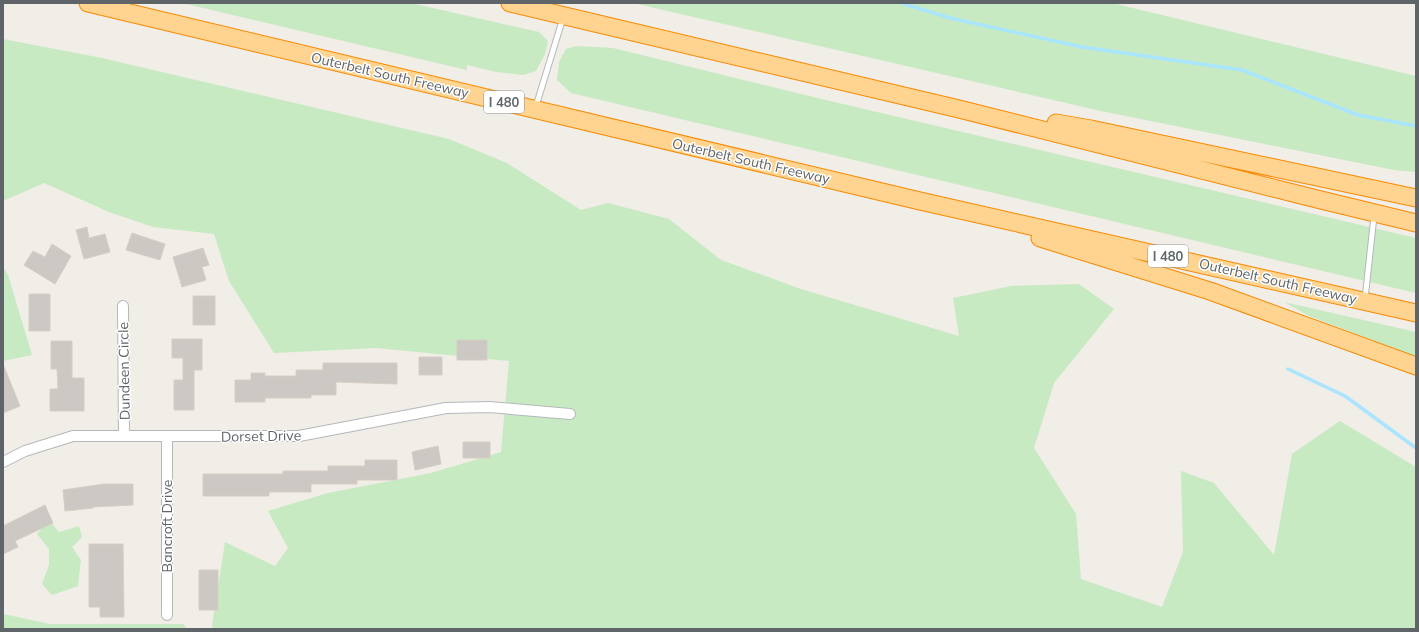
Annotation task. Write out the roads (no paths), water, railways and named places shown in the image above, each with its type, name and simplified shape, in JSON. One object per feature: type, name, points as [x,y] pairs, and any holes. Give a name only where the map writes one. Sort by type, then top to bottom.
[{"type":"highway","name":"Outerbelt South Freeway","points":[[88,3],[920,201],[1416,313]]},
{"type":"highway","points":[[510,3],[959,109],[1416,223]]},
{"type":"highway","points":[[959,109],[1091,129],[1416,198]]},
{"type":"highway","points":[[920,201],[1210,291],[1416,366]]},
{"type":"highway","points":[[1335,336],[1416,372]]},
{"type":"street","name":"Dundeen Circle","points":[[123,306],[124,436]]},
{"type":"street","name":"Dorset Drive","points":[[3,462],[25,451],[72,436],[299,436],[446,408],[489,407],[570,414]]},
{"type":"street","name":"Bancroft Drive","points":[[167,436],[167,615]]},
{"type":"lane","points":[[536,109],[564,16]]},
{"type":"lane","points":[[1365,301],[1374,213]]},
{"type":"waterway","points":[[901,3],[950,18],[1082,47],[1242,70],[1358,115],[1416,126]]},
{"type":"waterway","points":[[1288,369],[1345,396],[1416,448]]}]
